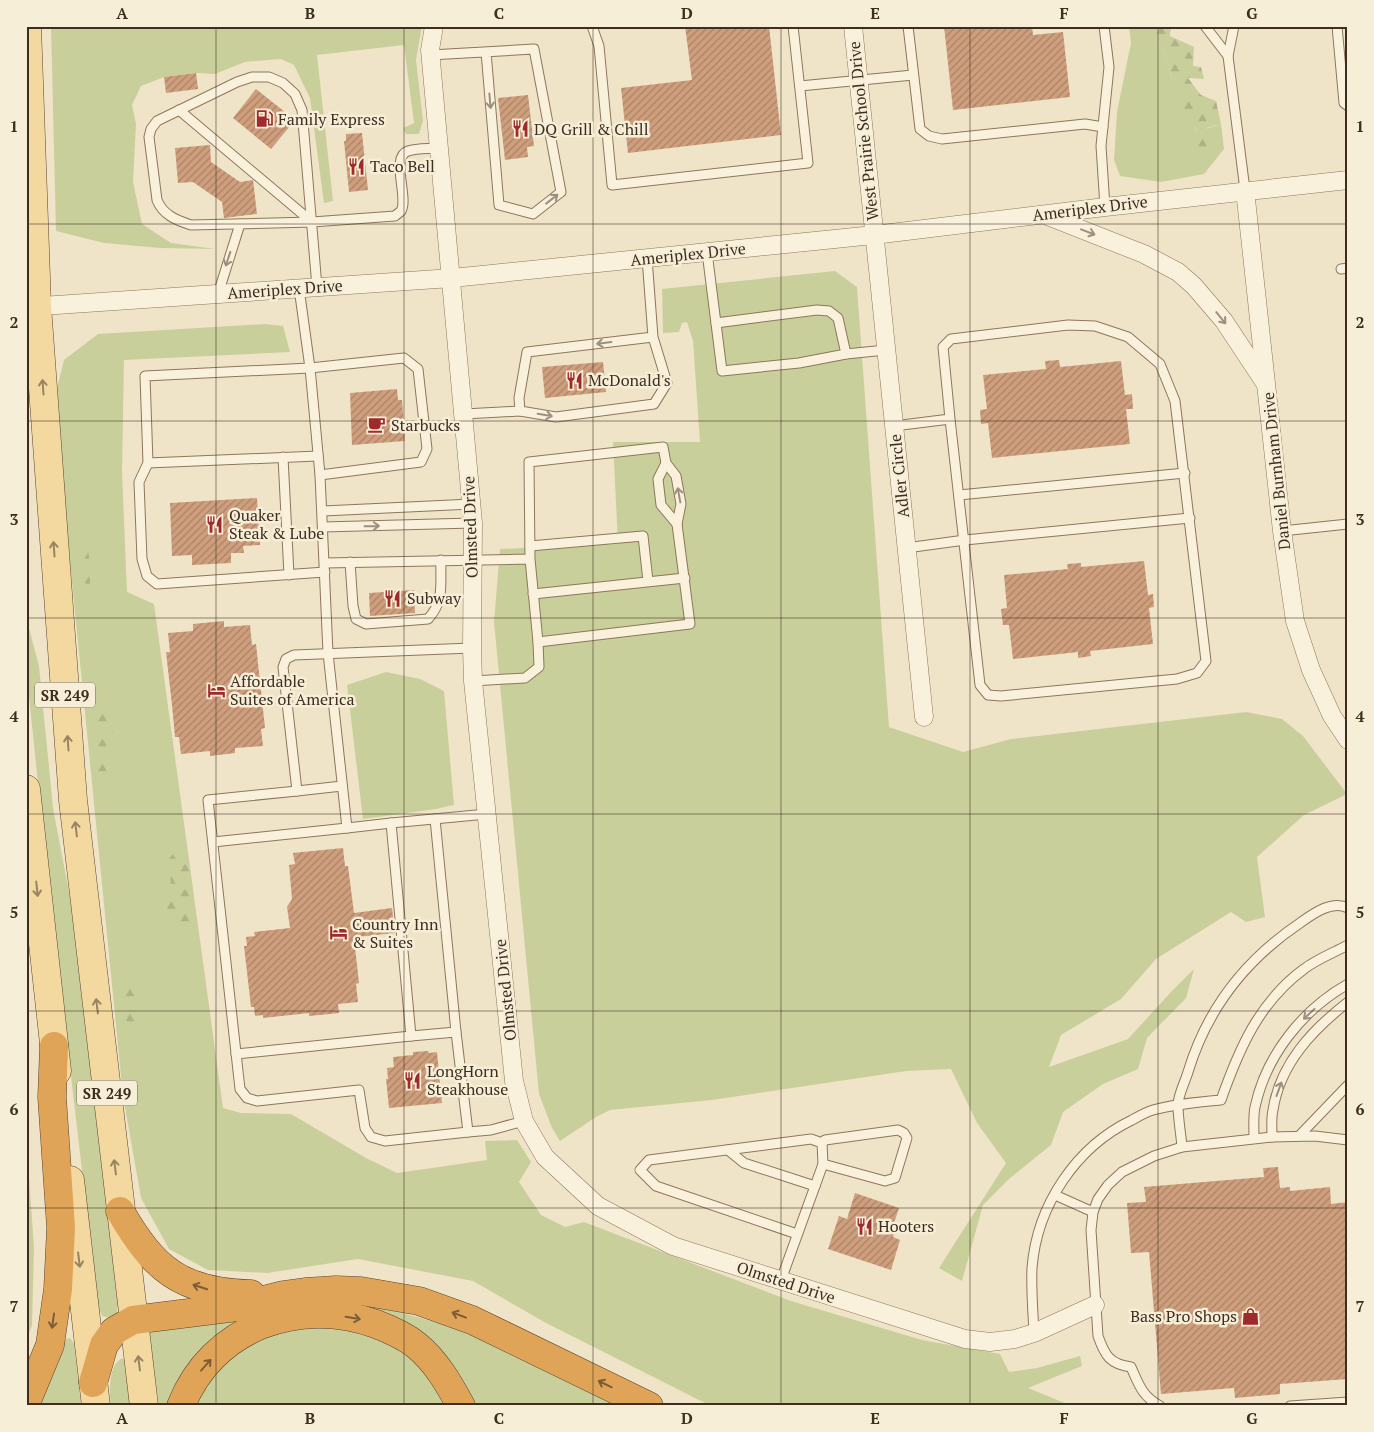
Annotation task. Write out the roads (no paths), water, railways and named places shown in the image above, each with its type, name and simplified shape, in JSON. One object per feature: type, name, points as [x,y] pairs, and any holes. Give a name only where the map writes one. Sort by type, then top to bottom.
[{"type":"highway","points":[[26,1403],[50,1345],[58,1289],[61,1228],[52,1097],[54,1046]]},
{"type":"highway","points":[[120,1211],[143,1248],[152,1258],[179,1279],[204,1289],[234,1294],[283,1295],[319,1291],[361,1291],[404,1298],[433,1306],[489,1327],[649,1406]]},
{"type":"highway","points":[[94,1394],[104,1345],[114,1331],[133,1320],[237,1307],[283,1295]]},
{"type":"highway","points":[[181,1406],[187,1391],[204,1366],[229,1342],[258,1325],[290,1316],[328,1314],[359,1318],[388,1329],[416,1345],[444,1377],[461,1406]]},
{"type":"main road","name":"SR 249","points":[[27,26],[31,307],[72,800],[144,1406]]},
{"type":"main road","name":"SR 249","points":[[26,789],[94,1394]]},
{"type":"street","points":[[434,26],[430,56],[452,278]]},
{"type":"street","name":"West Prairie School Drive","points":[[853,26],[874,236]]},
{"type":"street","name":"Ameriplex Drive","points":[[31,307],[452,278],[874,236],[1105,206],[1348,180]]},
{"type":"street","name":"Daniel Burnham Drive","points":[[1245,190],[1282,531],[1296,621],[1311,670],[1332,716],[1348,740]]},
{"type":"street","points":[[1042,214],[1144,254],[1178,272],[1194,286],[1224,321],[1266,384]]},
{"type":"street","name":"Adler Circle","points":[[874,236],[924,717]]},
{"type":"street","name":"Olmsted Drive","points":[[452,278],[472,504],[472,648],[474,680],[514,1081],[524,1121],[545,1157],[598,1206],[673,1246],[965,1340],[990,1342],[1015,1339],[1034,1333],[1095,1305]]},
{"type":"lane","points":[[592,26],[599,46],[612,185],[808,163],[793,26]]},
{"type":"lane","points":[[908,26],[920,129],[929,136],[942,139],[1085,124],[1103,126]]},
{"type":"lane","points":[[1104,26],[1109,67],[1101,146],[1105,206]]},
{"type":"lane","points":[[1205,26],[1228,56]]},
{"type":"lane","points":[[1234,26],[1228,56],[1245,190]]},
{"type":"lane","points":[[1337,26],[1344,102],[1348,106]]},
{"type":"lane","points":[[430,56],[486,52],[534,49],[561,192],[533,214],[499,204],[486,52]]},
{"type":"lane","points":[[800,86],[913,75]]},
{"type":"lane","points":[[317,287],[312,222],[302,110],[295,94],[283,83],[269,77],[252,77],[237,82],[157,121],[151,129],[149,137],[157,200],[161,209],[178,221],[191,225],[312,222],[395,216],[401,210],[403,204],[400,164],[402,155],[406,151],[439,148]]},
{"type":"lane","points":[[179,110],[312,222]]},
{"type":"lane","points":[[218,294],[240,224]]},
{"type":"lane","points":[[707,252],[722,371],[799,363],[846,354],[886,350]]},
{"type":"lane","points":[[464,414],[520,411],[556,417],[654,404],[666,383],[653,337],[647,258]]},
{"type":"lane","points":[[299,288],[310,368],[320,476],[328,653],[346,828]]},
{"type":"lane","points":[[716,323],[817,310],[829,311],[838,318],[846,354]]},
{"type":"lane","points":[[1068,325],[1095,326],[1128,336],[1160,364],[1175,401],[1185,473],[1206,661],[1197,672],[1177,678],[1001,696],[988,695],[980,685],[943,347],[951,339],[1068,325]]},
{"type":"lane","points":[[520,411],[519,398],[527,352],[653,337]]},
{"type":"lane","points":[[320,476],[421,462],[427,449],[418,369],[404,358],[310,368],[145,376],[148,463],[140,482],[142,559],[147,576],[157,584],[288,575],[350,562],[530,559]]},
{"type":"lane","points":[[894,426],[950,419]]},
{"type":"lane","points":[[474,680],[525,678],[539,667],[530,559],[529,462],[663,447],[666,463],[676,476],[680,504],[677,524],[690,624],[538,642]]},
{"type":"lane","points":[[148,463],[318,456]]},
{"type":"lane","points":[[283,458],[288,575]]},
{"type":"lane","points":[[666,463],[658,479],[661,504],[677,524]]},
{"type":"lane","points":[[959,495],[1185,473]]},
{"type":"lane","points":[[322,510],[472,504]]},
{"type":"lane","points":[[906,548],[965,540],[1190,518]]},
{"type":"lane","points":[[323,527],[473,523]]},
{"type":"lane","points":[[1282,531],[1348,524]]},
{"type":"lane","points":[[530,546],[643,536],[648,581]]},
{"type":"lane","points":[[350,562],[353,606],[356,619],[366,624],[428,619],[436,610],[440,598],[440,560]]},
{"type":"lane","points":[[533,594],[685,578]]},
{"type":"lane","points":[[297,791],[283,666],[286,659],[294,655],[472,648]]},
{"type":"lane","points":[[342,786],[208,800],[240,1088],[247,1098],[257,1101],[360,1090],[365,1128],[371,1137],[385,1141],[490,1130],[524,1121]]},
{"type":"lane","points":[[213,842],[486,814]]},
{"type":"lane","points":[[435,819],[468,1132]]},
{"type":"lane","points":[[391,824],[412,1036]]},
{"type":"lane","points":[[1182,1147],[1178,1104],[1204,1027],[1225,995],[1246,968],[1276,940],[1304,920],[1332,905],[1340,904],[1348,908]]},
{"type":"lane","points":[[1034,1333],[1032,1267],[1038,1237],[1050,1204],[1067,1173],[1086,1151],[1115,1128],[1150,1110],[1178,1104],[1221,1100],[1235,1060],[1249,1032],[1268,1004],[1304,969],[1348,945]]},
{"type":"lane","points":[[1254,1138],[1254,1110],[1270,1063],[1288,1036],[1310,1012],[1348,984]]},
{"type":"lane","points":[[1272,1137],[1272,1111],[1278,1089],[1291,1061],[1308,1037],[1328,1017],[1348,1002]]},
{"type":"lane","points":[[236,1054],[456,1032]]},
{"type":"lane","points":[[1299,1136],[1348,1085]]},
{"type":"lane","points":[[798,1234],[656,1186],[640,1170],[649,1160],[810,1140],[822,1143],[825,1140],[898,1130],[904,1132],[907,1138],[896,1178],[885,1181],[823,1164]]},
{"type":"lane","points":[[1160,1406],[1152,1402],[1141,1390],[1131,1367],[1120,1365],[1111,1360],[1103,1350],[1098,1336],[1091,1230],[1093,1212],[1098,1199],[1108,1185],[1122,1172],[1154,1156],[1182,1147],[1272,1137],[1315,1136],[1348,1140]]},
{"type":"lane","points":[[781,1280],[823,1164],[822,1143]]},
{"type":"lane","points":[[728,1150],[744,1163],[815,1186]]},
{"type":"lane","points":[[1055,1195],[1093,1212]]},
{"type":"lane","points":[[1290,1406],[1348,1402]]},
{"type":"place","name":"Family Express","points":[[264,119]]},
{"type":"place","name":"DQ Grill & Chill","points":[[520,129]]},
{"type":"place","name":"Taco Bell","points":[[356,166]]},
{"type":"place","name":"McDonald's","points":[[574,380]]},
{"type":"place","name":"Starbucks","points":[[377,425]]},
{"type":"place","name":"Quaker Steak & Lube","points":[[215,524]]},
{"type":"place","name":"Subway","points":[[393,598]]},
{"type":"place","name":"Affordable Suites of America","points":[[216,690]]},
{"type":"place","name":"Country Inn & Suites","points":[[338,933]]},
{"type":"place","name":"LongHorn Steakhouse","points":[[413,1080]]},
{"type":"place","name":"Hooters","points":[[864,1226]]},
{"type":"place","name":"Bass Pro Shops","points":[[1251,1316]]}]
